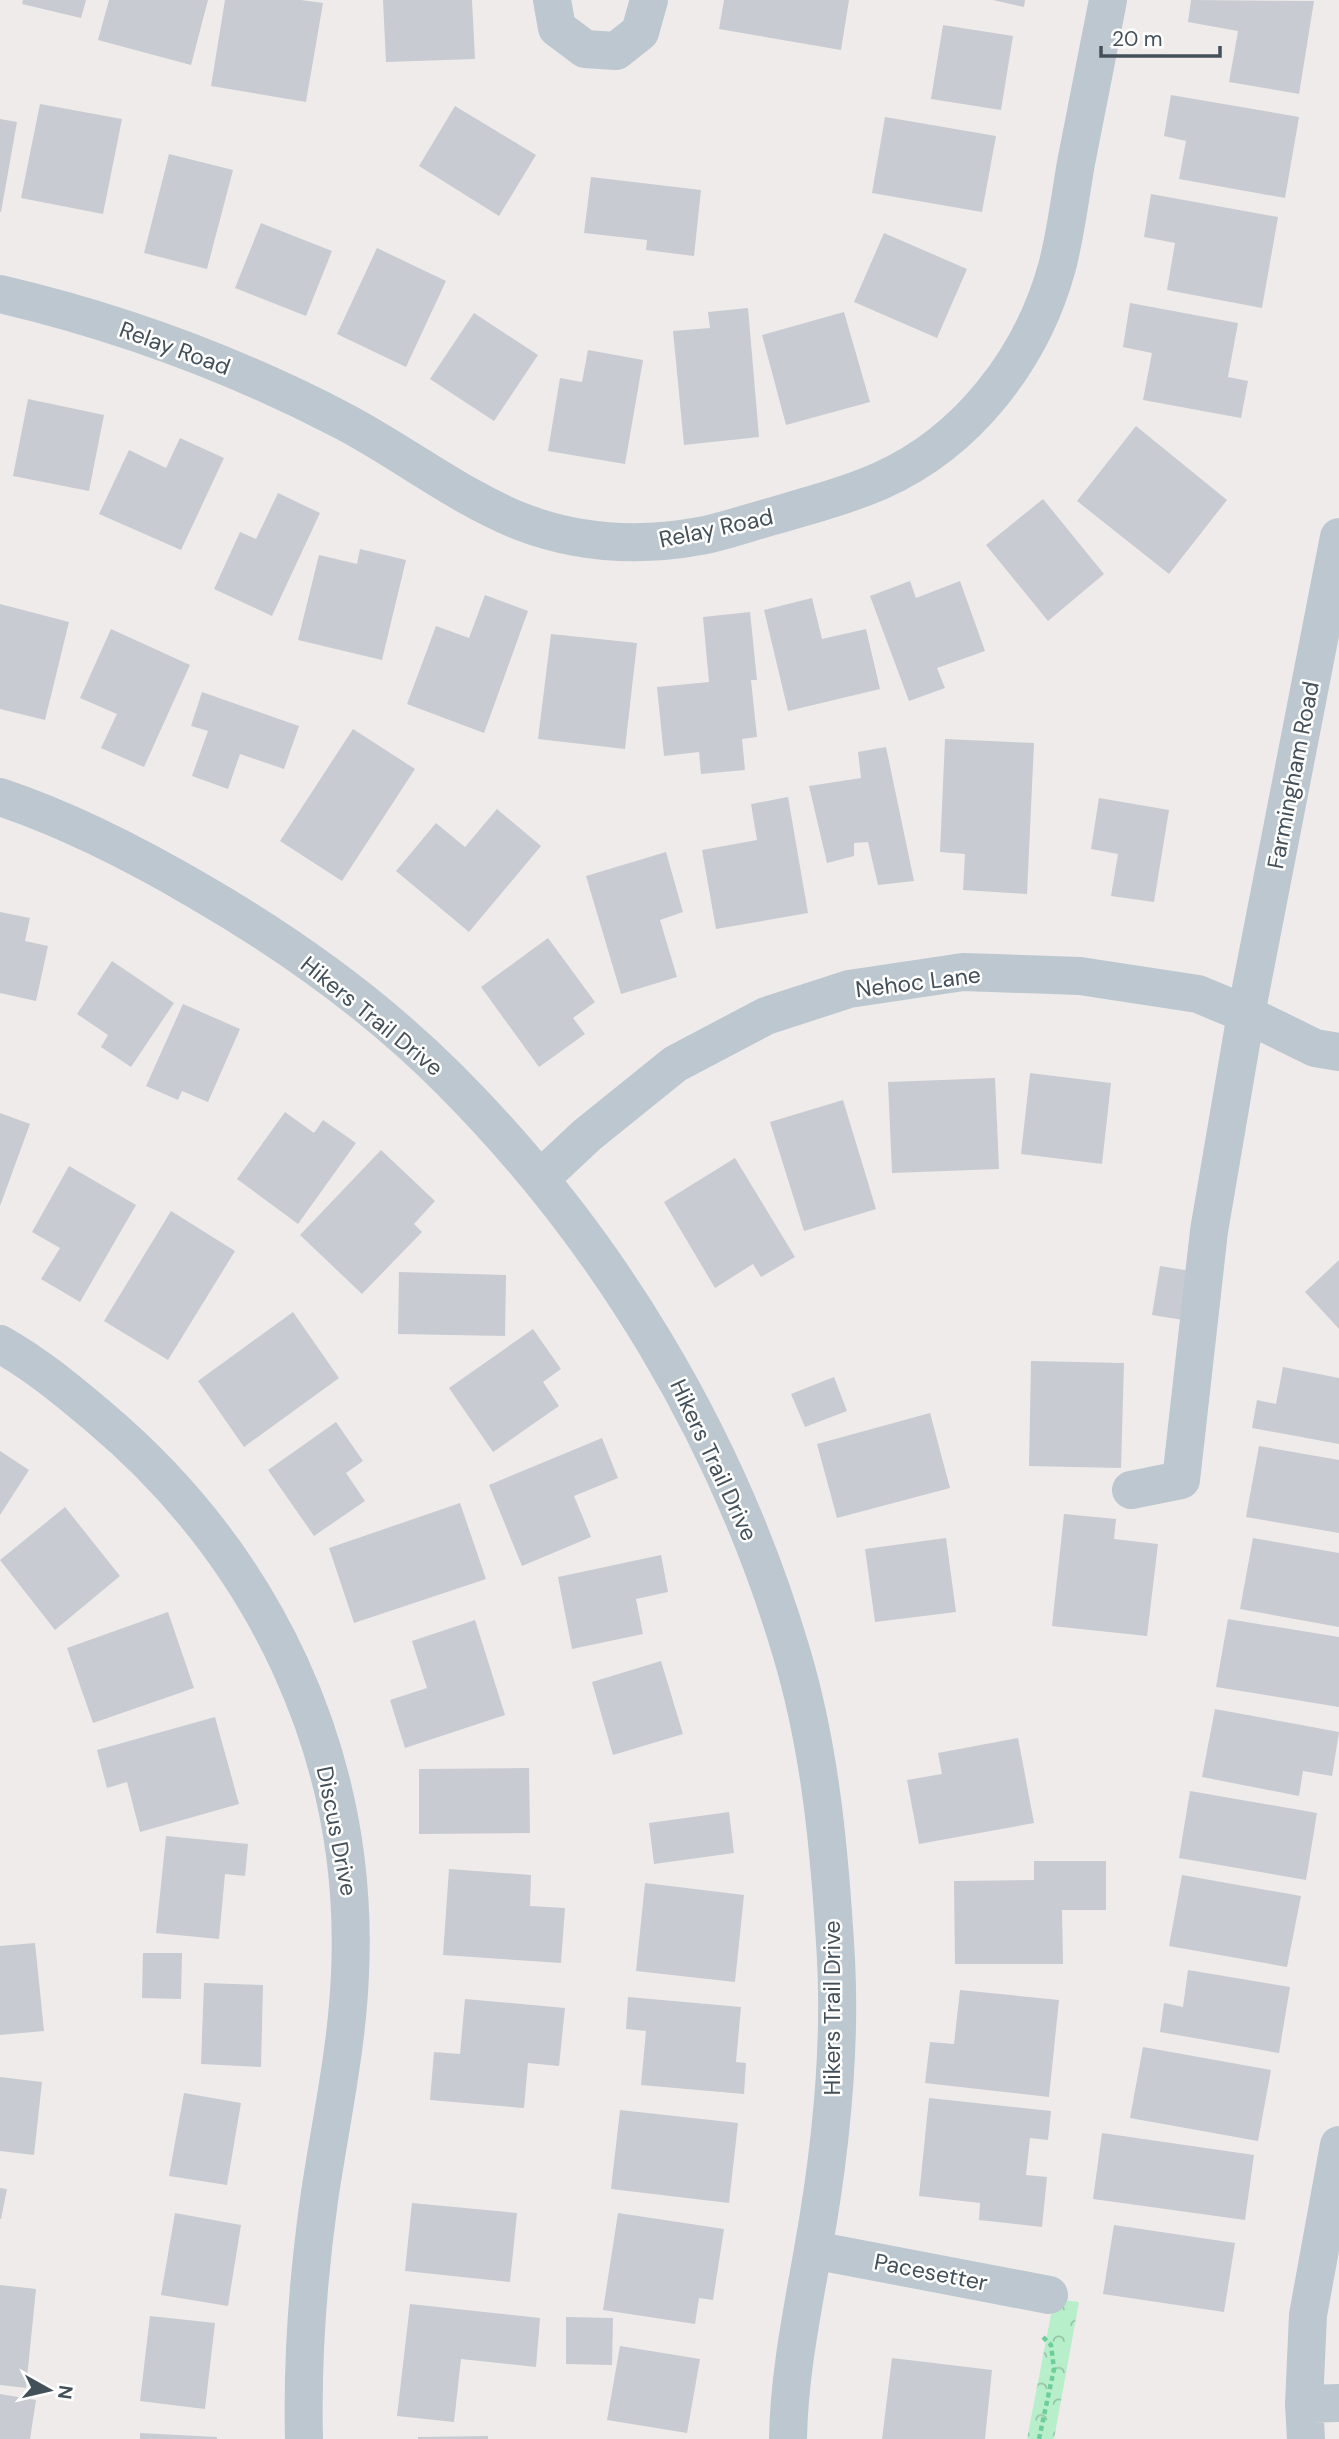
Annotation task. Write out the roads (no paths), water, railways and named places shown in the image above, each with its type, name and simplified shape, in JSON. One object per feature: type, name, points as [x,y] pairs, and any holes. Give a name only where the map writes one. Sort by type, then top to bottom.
[{"type":"street","points":[[552,0],[557,28],[585,48],[617,51],[640,32],[649,0]]},
{"type":"street","name":"Relay Road","points":[[0,294],[110,324],[229,367],[345,422],[401,453],[478,503],[526,523],[587,541],[641,544],[702,536],[827,501],[883,480],[932,450],[974,415],[1011,370],[1039,317],[1056,267],[1108,0]]},
{"type":"street","name":"Farmingham Road","points":[[1130,1490],[1181,1480],[1209,1231],[1246,1014],[1339,537]]},
{"type":"street","name":"Hikers Trail Drive","points":[[0,797],[84,832],[163,870],[251,922],[335,981],[447,1077],[541,1178],[648,1329],[693,1408],[748,1527],[792,1653],[816,1759],[827,1845],[836,1964],[835,2074],[826,2170],[795,2349],[788,2439]]},
{"type":"street","name":"Nehoc Lane","points":[[541,1178],[587,1135],[675,1064],[766,1016],[849,989],[963,972],[1080,976],[1198,994],[1315,1048],[1339,1052]]},
{"type":"street","name":"Discus Drive","points":[[0,1344],[74,1395],[120,1434],[159,1472],[231,1561],[261,1606],[291,1665],[331,1781],[344,1844],[351,1904],[350,1974],[345,2036],[319,2200],[307,2306],[303,2383],[304,2439]]},
{"type":"street","points":[[1316,2415],[1308,2315],[1339,2145]]},
{"type":"street","name":"Pacesetter","points":[[813,2250],[1040,2293]]}]
